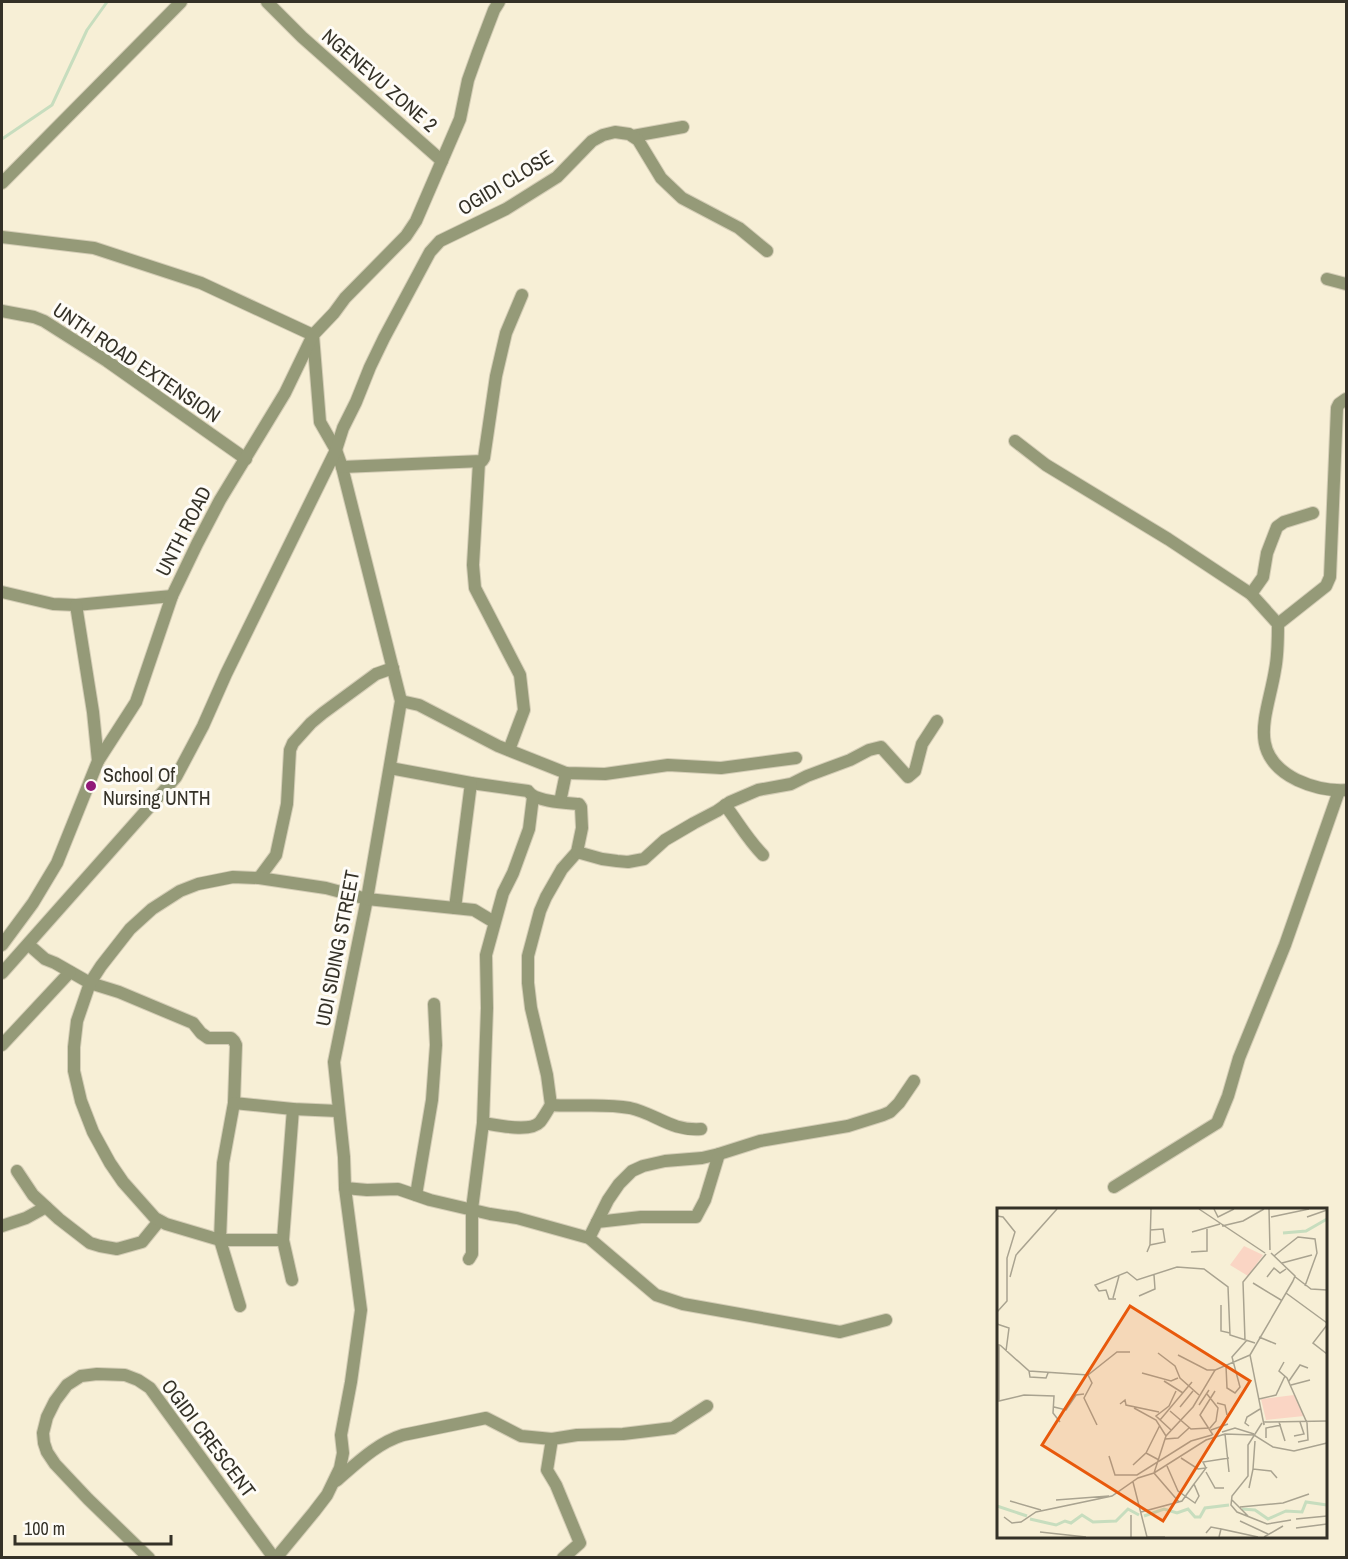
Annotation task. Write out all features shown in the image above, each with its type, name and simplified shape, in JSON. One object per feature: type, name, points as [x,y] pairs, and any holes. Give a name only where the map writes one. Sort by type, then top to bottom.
[{"type":"street","points":[[2,183],[181,2]]},
{"type":"street","name":"NGENEVU ZONE 2","points":[[267,2],[302,37],[442,161]]},
{"type":"street","name":"UNTH ROAD","points":[[2,945],[33,903],[57,863],[98,761],[136,702],[172,596],[201,535],[285,393],[313,335],[345,298],[406,236],[416,222],[460,119],[468,80],[499,2]]},
{"type":"street","name":"OGIDI CLOSE","points":[[2,974],[176,777],[203,726],[226,674],[336,450],[343,428],[384,338],[430,252],[440,242],[506,209],[557,177],[587,146],[603,135],[615,132],[633,136],[683,127]]},
{"type":"street","points":[[633,136],[638,140],[662,178],[681,198],[740,228],[766,251]]},
{"type":"street","points":[[2,237],[94,248],[201,283],[313,335]]},
{"type":"street","points":[[1327,279],[1347,284]]},
{"type":"street","points":[[342,467],[482,461],[496,376],[506,333],[522,295]]},
{"type":"street","name":"UNTH ROAD EXTENSION","points":[[2,311],[44,321],[107,361],[246,459]]},
{"type":"street","name":"UDI SIDING STREET","points":[[275,1557],[314,1512],[333,1484],[340,1468],[342,1435],[361,1310],[345,1188],[334,1062],[367,899],[401,701],[342,467],[336,450],[320,422],[313,335]]},
{"type":"street","points":[[1278,624],[1326,586],[1330,577],[1337,408],[1347,399]]},
{"type":"street","points":[[1016,441],[1046,465],[1168,538],[1251,594],[1278,624],[1278,650],[1264,727],[1266,751],[1272,762],[1292,777],[1310,786],[1343,790],[1285,945],[1239,1058],[1217,1123],[1114,1187]]},
{"type":"street","points":[[479,462],[473,565],[475,588],[520,675],[524,710],[508,750]]},
{"type":"street","points":[[1251,594],[1263,577],[1267,553],[1277,527],[1284,522],[1313,513]]},
{"type":"street","points":[[2,592],[52,604],[76,605],[172,596]]},
{"type":"street","points":[[76,605],[93,712],[98,761]]},
{"type":"street","points":[[259,878],[276,855],[287,804],[290,750],[293,742],[323,713],[376,674],[393,668]]},
{"type":"street","points":[[401,701],[419,705],[508,750],[566,773],[605,774],[668,765],[721,768],[796,758]]},
{"type":"street","points":[[577,852],[617,861],[628,862],[644,859],[665,840],[725,805],[758,790],[791,784],[881,747],[908,777],[915,771],[922,744],[937,721]]},
{"type":"street","points":[[390,768],[528,791],[533,797],[579,804],[581,807],[582,828],[577,852],[562,869],[546,897],[528,956],[531,1008],[547,1075],[551,1105],[539,1124],[528,1127],[483,1123]]},
{"type":"street","points":[[560,802],[566,773]]},
{"type":"street","points":[[455,908],[471,783]]},
{"type":"street","points":[[469,1259],[472,1209],[483,1123],[487,1008],[486,955],[502,893],[513,873],[529,829],[533,797]]},
{"type":"street","points":[[725,805],[742,826],[751,844],[763,855]]},
{"type":"street","points":[[283,1240],[220,1240],[159,1221],[133,1194],[110,1163],[93,1132],[81,1101],[74,1071],[77,1021],[90,982],[130,929],[152,909],[180,891],[198,884],[233,877],[259,878],[326,888],[367,899],[474,910],[494,922]]},
{"type":"street","points":[[28,945],[45,960],[90,982],[193,1023],[208,1038],[231,1038],[234,1041],[236,1045],[234,1103],[223,1163],[220,1240],[240,1306]]},
{"type":"street","points":[[2,1045],[70,972]]},
{"type":"street","points":[[416,1195],[432,1100],[436,1045],[434,1004]]},
{"type":"street","points":[[589,1238],[608,1200],[632,1171],[665,1161],[702,1158],[760,1141],[848,1126],[883,1115],[899,1103],[914,1081]]},
{"type":"street","points":[[234,1103],[338,1111]]},
{"type":"street","points":[[551,1105],[630,1108],[673,1126],[690,1130],[701,1129]]},
{"type":"street","points":[[292,1280],[283,1240],[293,1109]]},
{"type":"street","points":[[597,1222],[641,1217],[696,1217],[705,1200],[719,1154]]},
{"type":"street","points":[[17,1171],[33,1195],[59,1220],[90,1243],[117,1249],[142,1242],[159,1221]]},
{"type":"street","points":[[345,1188],[398,1189],[430,1200],[517,1218],[589,1238],[656,1295],[683,1304],[840,1332],[886,1320]]},
{"type":"street","points":[[2,1226],[26,1218],[46,1207]]},
{"type":"street","name":"OGIDI CRESCENT","points":[[150,1557],[88,1499],[55,1464],[47,1452],[43,1433],[47,1417],[66,1384],[81,1376],[125,1375],[150,1388],[275,1557]]},
{"type":"street","points":[[333,1484],[371,1452],[390,1439],[403,1435],[486,1418],[521,1436],[552,1439],[577,1435],[623,1434],[673,1428],[707,1406]]},
{"type":"street","points":[[552,1439],[547,1470],[580,1544],[563,1557]]},
{"type":"waterway","points":[[2,139],[52,105],[87,30],[107,2]]},
{"type":"place","name":"School Of Nursing UNTH","points":[[91,786]]}]
